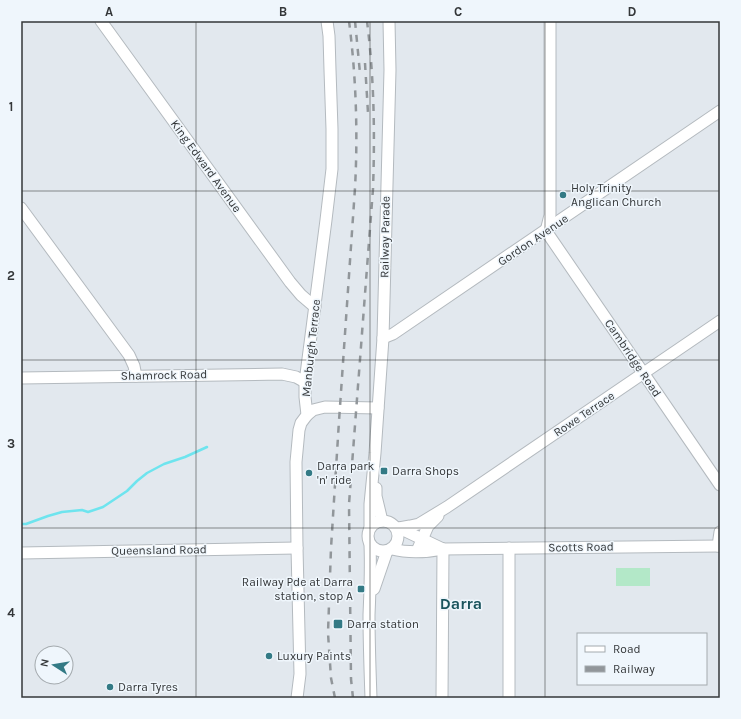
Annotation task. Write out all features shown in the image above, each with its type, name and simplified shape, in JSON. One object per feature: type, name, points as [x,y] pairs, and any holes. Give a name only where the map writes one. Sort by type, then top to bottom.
[{"type":"street","name":"King Edward Avenue","points":[[101,21],[290,282],[301,295],[316,307]]},
{"type":"street","name":"Manburgh Terrace","points":[[297,698],[300,674],[297,548],[297,440],[301,423],[307,415],[305,382],[316,307],[332,169],[329,36],[327,21]]},
{"type":"street","name":"Railway Parade","points":[[370,528],[370,504],[383,338],[390,70],[389,21]]},
{"type":"street","points":[[546,231],[550,215],[550,21]]},
{"type":"street","name":"Gordon Avenue","points":[[383,338],[393,334],[546,231],[720,111]]},
{"type":"street","points":[[21,208],[129,355],[134,366],[136,376]]},
{"type":"street","name":"Cambridge Road","points":[[546,231],[720,485]]},
{"type":"street","name":"Rowe Terrace","points":[[397,527],[419,524],[447,507],[720,322]]},
{"type":"street","name":"Shamrock Road","points":[[21,378],[282,374],[296,377],[305,382]]},
{"type":"street","points":[[307,415],[313,410],[325,407],[378,408]]},
{"type":"street","name":"Railway Parade","points":[[375,453],[376,496],[382,521]]},
{"type":"street","name":"Rowe Terrace","points":[[417,551],[428,526],[447,507]]},
{"type":"street","points":[[370,545],[377,551],[382,552],[389,550],[396,545],[398,540],[397,527],[387,521],[377,522],[370,528],[368,536],[370,545],[371,570],[369,655],[371,698]]},
{"type":"street","name":"Scotts Road","points":[[397,527],[443,549]]},
{"type":"street","points":[[719,546],[720,532]]},
{"type":"street","name":"Scotts Road","points":[[389,550],[417,551],[443,549],[719,546]]},
{"type":"street","name":"Queensland Road","points":[[21,553],[297,548]]},
{"type":"street","points":[[509,548],[509,698]]},
{"type":"street","points":[[442,698],[443,549]]},
{"type":"street","points":[[370,601],[389,550]]},
{"type":"street","name":"Manburgh Terrace","points":[[300,674],[304,698]]},
{"type":"green space","points":[[616,568],[650,568],[650,586],[616,586]]},
{"type":"waterway","points":[[21,524],[26,524],[62,512],[82,510],[88,512],[103,507],[127,491],[147,473],[164,464],[185,457],[207,447]]},
{"type":"railway","points":[[335,698],[331,678],[328,633],[331,548],[356,167],[355,83],[349,21]]},
{"type":"railway","points":[[355,21],[360,73]]},
{"type":"railway","points":[[353,698],[351,679],[349,504],[374,168],[373,84],[367,21]]},
{"type":"railway","points":[[365,63],[368,113]]},
{"type":"place","name":"Holy Trinity Anglican Church","points":[[563,195]]},
{"type":"place","name":"Darra Shops","points":[[384,471]]},
{"type":"place","name":"Darra park 'n' ride","points":[[309,473]]},
{"type":"place","name":"Railway Pde at Darra station, stop A","points":[[361,589]]},
{"type":"place","name":"Darra station","points":[[338,624]]},
{"type":"place","name":"Luxury Paints","points":[[269,656]]},
{"type":"place","name":"Darra Tyres","points":[[110,687]]},
{"type":"district","name":"Darra","points":[[461,603]]}]
